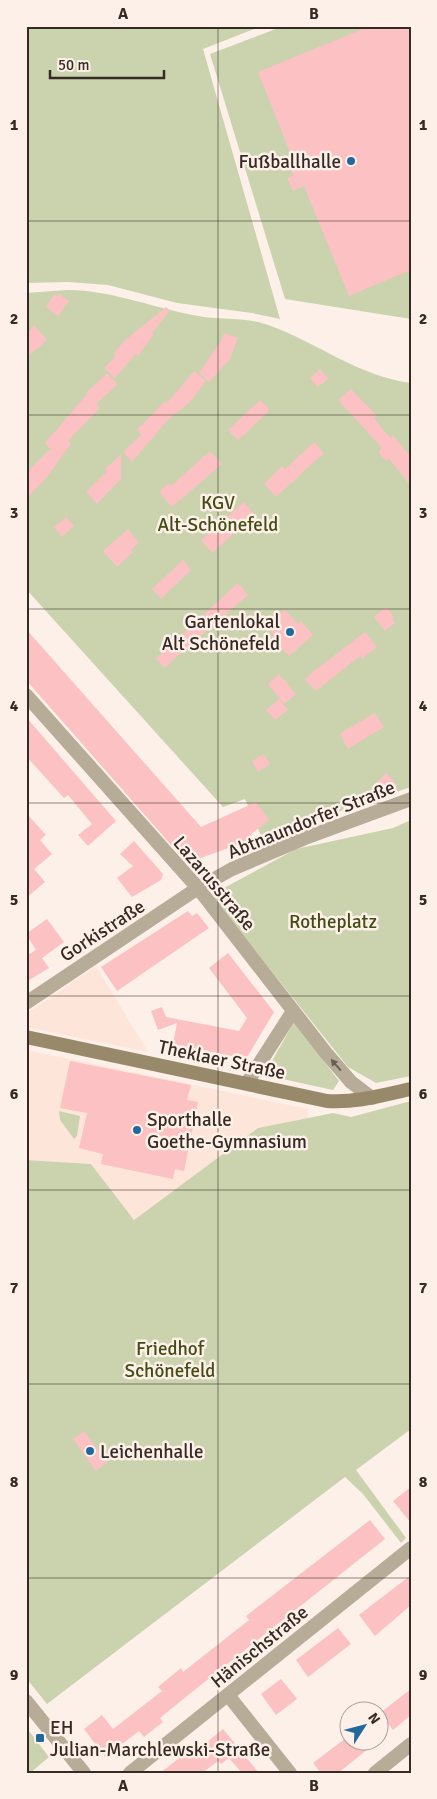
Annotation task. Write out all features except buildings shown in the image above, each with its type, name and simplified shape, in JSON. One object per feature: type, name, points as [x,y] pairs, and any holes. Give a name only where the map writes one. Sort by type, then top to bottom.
[{"type":"main road","name":"Theklaer Straße","points":[[26,1037],[342,1102],[372,1098],[411,1088]]},
{"type":"street","name":"Lazarusstraße","points":[[26,695],[198,888],[293,1011],[352,1082],[372,1098]]},
{"type":"street","name":"Abtnaundorfer Straße","points":[[198,888],[267,852],[411,799]]},
{"type":"street","name":"Gorkistraße","points":[[26,1003],[198,888]]},
{"type":"street","points":[[247,1083],[293,1011]]},
{"type":"street","name":"Hänischstraße","points":[[130,1773],[411,1548]]},
{"type":"street","points":[[228,1695],[290,1773]]},
{"type":"street","points":[[26,1701],[84,1773]]},
{"type":"street","points":[[375,1773],[411,1744]]},
{"type":"shaded area","points":[[96,966],[148,1052],[26,1027],[26,1014]]},
{"type":"shaded area","points":[[26,1050],[308,1109],[308,1118],[258,1128],[134,1220],[91,1164],[26,1160]]},
{"type":"green space","points":[[26,26],[262,26],[203,49],[280,319],[252,313],[177,303],[108,285],[68,282],[26,283]]},
{"type":"green space","name":"Fußballhalle","points":[[284,26],[411,26],[411,319],[285,299],[210,54]]},
{"type":"green space","name":"KGV Alt-Schönefeld","points":[[67,290],[102,293],[204,317],[263,323],[289,333],[339,359],[374,374],[411,383],[411,787],[262,838],[245,799],[223,807],[26,589],[26,293]]},
{"type":"green space","name":"Rotheplatz","points":[[411,820],[411,1076],[376,1083],[348,1067],[211,895],[296,849],[393,828]]},
{"type":"green space","points":[[294,1022],[339,1081],[333,1090],[264,1075]]},
{"type":"green space","name":"Friedhof Schönefeld","points":[[411,1101],[411,1429],[356,1470],[406,1538],[401,1543],[363,1494],[345,1477],[47,1704],[26,1678],[26,1160],[91,1164],[134,1220],[258,1128],[333,1113],[351,1117]]},
{"type":"green space","points":[[59,1111],[80,1116],[77,1136],[74,1139],[60,1120]]},
{"type":"green space","points":[[26,1727],[49,1757],[30,1773],[26,1773]]},
{"type":"place","name":"Fußballhalle","points":[[351,161]]},
{"type":"place","name":"Gartenlokal Alt Schönefeld","points":[[290,632]]},
{"type":"place","name":"Sporthalle Goethe-Gymnasium","points":[[137,1130]]},
{"type":"place","name":"Leichenhalle","points":[[90,1451]]},
{"type":"place","name":"EH Julian-Marchlewski-Straße","points":[[40,1738]]}]
